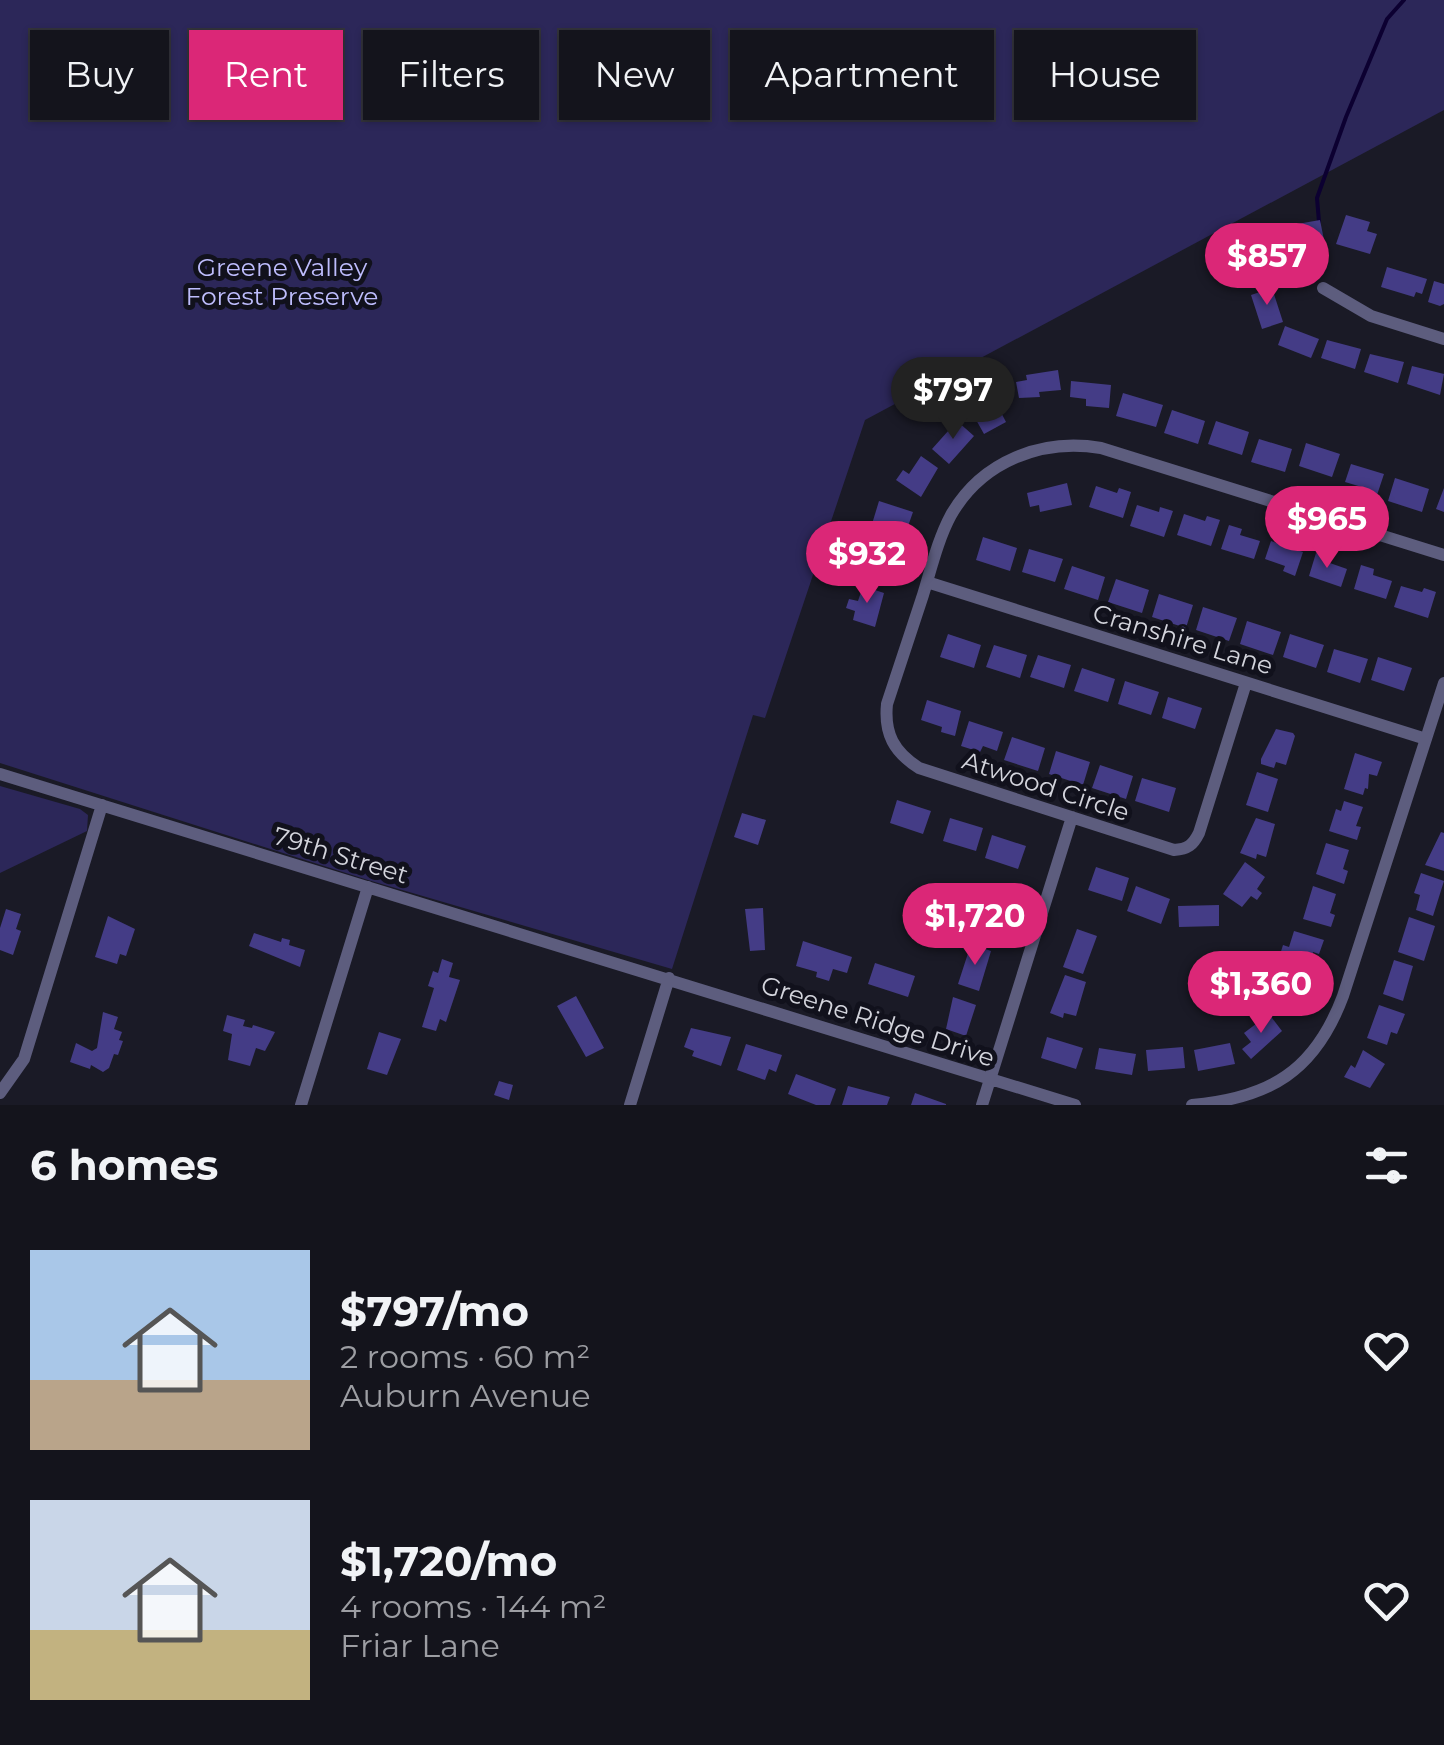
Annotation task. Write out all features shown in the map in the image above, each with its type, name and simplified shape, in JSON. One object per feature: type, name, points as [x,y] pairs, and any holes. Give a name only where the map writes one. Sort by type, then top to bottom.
[{"type":"street","points":[[1323,288],[1371,316],[1444,339]]},
{"type":"street","name":"Atwood Circle","points":[[1246,682],[1200,833],[1190,847],[1174,850],[919,768],[893,745],[886,724],[888,704],[951,516],[972,488],[996,467],[1025,453],[1077,444],[1102,448],[1444,555]]},
{"type":"street","name":"Cranshire Lane","points":[[927,582],[1426,739]]},
{"type":"street","points":[[1192,1105],[1234,1100],[1267,1089],[1301,1065],[1328,1032],[1444,683]]},
{"type":"street","name":"79th Street","points":[[0,774],[668,978]]},
{"type":"street","points":[[0,1093],[24,1059],[102,805]]},
{"type":"street","points":[[982,1105],[1072,817]]},
{"type":"street","points":[[300,1105],[368,888]]},
{"type":"street","points":[[630,1105],[668,978]]},
{"type":"street","name":"Greene Ridge Drive","points":[[668,978],[1075,1105]]},
{"type":"green space","name":"Greene Valley Forest Preserve","points":[[0,0],[1444,0],[1444,110],[865,420],[765,718],[753,715],[672,969],[368,880],[0,763]]},
{"type":"green space","points":[[0,786],[80,809],[88,815],[87,831],[0,873]]},
{"type":"building","points":[[1346,215],[1370,222],[1367,231],[1377,234],[1370,254],[1336,244]]},
{"type":"building","points":[[1320,220],[1324,240],[1290,246],[1286,226]]},
{"type":"building","points":[[1248,236],[1279,251],[1274,263],[1267,259],[1261,270],[1267,273],[1262,282],[1233,268]]},
{"type":"building","points":[[1387,267],[1427,279],[1422,294],[1416,292],[1414,297],[1381,287]]},
{"type":"building","points":[[1434,281],[1444,284],[1444,304],[1440,306],[1428,302]]},
{"type":"building","points":[[1272,288],[1283,322],[1262,329],[1251,295]]},
{"type":"building","points":[[1285,326],[1319,339],[1311,358],[1278,345]]},
{"type":"building","points":[[1327,340],[1361,349],[1355,369],[1321,358]]},
{"type":"building","points":[[1370,354],[1404,362],[1398,383],[1364,372]]},
{"type":"building","points":[[1412,366],[1444,374],[1440,395],[1407,384]]},
{"type":"building","points":[[1058,370],[1061,390],[1019,398],[1016,382],[1027,380],[1026,375]]},
{"type":"building","points":[[1071,381],[1111,385],[1109,408],[1086,406],[1086,399],[1070,397]]},
{"type":"building","points":[[1123,393],[1163,405],[1156,427],[1116,416]]},
{"type":"building","points":[[993,397],[1006,422],[984,434],[970,409]]},
{"type":"building","points":[[1172,410],[1205,421],[1198,444],[1164,433]]},
{"type":"building","points":[[957,421],[974,436],[949,464],[932,449]]},
{"type":"building","points":[[1216,421],[1249,432],[1242,455],[1208,444]]},
{"type":"building","points":[[1259,439],[1292,449],[1285,472],[1251,462]]},
{"type":"building","points":[[1306,443],[1340,454],[1332,477],[1299,466]]},
{"type":"building","points":[[921,456],[938,468],[921,497],[896,480],[903,470],[909,474]]},
{"type":"building","points":[[1351,464],[1384,474],[1376,498],[1363,494],[1365,488],[1345,482]]},
{"type":"building","points":[[1395,478],[1429,489],[1422,512],[1388,501]]},
{"type":"building","points":[[1067,483],[1072,505],[1040,512],[1039,505],[1030,507],[1027,493]]},
{"type":"building","points":[[1096,486],[1117,493],[1119,488],[1131,492],[1123,518],[1089,507]]},
{"type":"building","points":[[1444,488],[1444,512],[1436,509]]},
{"type":"building","points":[[879,501],[913,512],[905,535],[872,524]]},
{"type":"building","points":[[1137,505],[1159,512],[1160,507],[1173,511],[1164,537],[1130,526]]},
{"type":"building","points":[[1184,514],[1205,521],[1207,516],[1220,520],[1211,546],[1177,535]]},
{"type":"building","points":[[1229,525],[1242,529],[1240,535],[1260,541],[1254,559],[1221,549]]},
{"type":"building","points":[[983,537],[1017,548],[1010,571],[976,560]]},
{"type":"building","points":[[1271,541],[1303,552],[1295,576],[1283,571],[1285,566],[1265,559]]},
{"type":"building","points":[[877,543],[898,550],[889,583],[867,576],[870,567],[860,564],[863,555],[872,558]]},
{"type":"building","points":[[1029,549],[1063,559],[1055,582],[1022,572]]},
{"type":"building","points":[[1316,553],[1347,569],[1341,587],[1309,576]]},
{"type":"building","points":[[1361,565],[1374,569],[1373,575],[1392,581],[1386,599],[1354,589]]},
{"type":"building","points":[[1072,566],[1105,577],[1098,600],[1064,589]]},
{"type":"building","points":[[1116,579],[1149,590],[1142,613],[1108,602]]},
{"type":"building","points":[[863,586],[884,593],[875,627],[853,620],[855,611],[846,608],[849,599],[858,601]]},
{"type":"building","points":[[1401,586],[1436,592],[1428,618],[1394,607]]},
{"type":"building","points":[[1159,594],[1193,605],[1186,628],[1152,617]]},
{"type":"building","points":[[1203,607],[1237,618],[1229,641],[1196,630]]},
{"type":"building","points":[[1247,621],[1281,632],[1273,655],[1240,644]]},
{"type":"building","points":[[948,634],[981,645],[974,668],[940,657]]},
{"type":"building","points":[[1290,634],[1324,645],[1316,668],[1283,657]]},
{"type":"building","points":[[994,645],[1027,655],[1020,678],[986,667]]},
{"type":"building","points":[[1334,649],[1368,659],[1360,683],[1327,672]]},
{"type":"building","points":[[1038,655],[1071,665],[1064,688],[1030,677]]},
{"type":"building","points":[[1378,657],[1412,668],[1404,691],[1371,680]]},
{"type":"building","points":[[1082,668],[1115,679],[1108,702],[1074,691]]},
{"type":"building","points":[[1125,681],[1159,692],[1151,715],[1118,704]]},
{"type":"building","points":[[1168,697],[1202,708],[1195,729],[1162,718]]},
{"type":"building","points":[[927,700],[961,711],[955,736],[921,720]]},
{"type":"building","points":[[969,721],[1003,732],[997,751],[983,746],[980,752],[961,746]]},
{"type":"building","points":[[1276,729],[1295,736],[1286,765],[1276,762],[1274,768],[1261,764],[1261,759]]},
{"type":"building","points":[[1012,737],[1045,748],[1038,771],[1004,760]]},
{"type":"building","points":[[1056,751],[1090,762],[1083,785],[1049,774]]},
{"type":"building","points":[[1355,753],[1382,762],[1377,776],[1369,774],[1368,789],[1363,795],[1344,789]]},
{"type":"building","points":[[1100,765],[1133,776],[1126,799],[1092,788]]},
{"type":"building","points":[[1257,772],[1278,779],[1268,812],[1246,805]]},
{"type":"building","points":[[1142,778],[1176,788],[1169,812],[1135,801]]},
{"type":"building","points":[[897,800],[931,811],[923,834],[890,823]]},
{"type":"building","points":[[1344,801],[1363,807],[1356,826],[1361,827],[1357,840],[1329,831],[1336,809],[1341,811]]},
{"type":"building","points":[[742,813],[766,820],[758,845],[734,837]]},
{"type":"building","points":[[950,818],[983,828],[976,851],[943,841]]},
{"type":"building","points":[[1256,818],[1275,824],[1266,857],[1257,854],[1256,859],[1240,853]]},
{"type":"building","points":[[1441,832],[1444,833],[1444,871],[1425,865]]},
{"type":"building","points":[[992,835],[1026,846],[1018,869],[985,858]]},
{"type":"building","points":[[1326,843],[1349,850],[1343,869],[1348,871],[1344,884],[1316,874]]},
{"type":"building","points":[[1245,862],[1265,877],[1257,889],[1262,893],[1257,900],[1251,896],[1242,907],[1223,894]]},
{"type":"building","points":[[1096,867],[1129,878],[1122,901],[1088,890]]},
{"type":"building","points":[[1421,873],[1444,881],[1433,916],[1416,910],[1420,895],[1414,893]]},
{"type":"building","points":[[1136,886],[1170,899],[1161,924],[1127,911]]},
{"type":"building","points":[[1313,886],[1336,894],[1330,913],[1335,915],[1331,927],[1303,919]]},
{"type":"building","points":[[989,895],[1009,902],[997,941],[976,935]]},
{"type":"building","points":[[1219,905],[1219,926],[1179,927],[1178,906]]},
{"type":"building","points":[[763,908],[765,950],[750,951],[745,909]]},
{"type":"building","points":[[6,909],[21,914],[16,929],[21,931],[13,955],[0,950],[0,928]]},
{"type":"building","points":[[108,916],[135,929],[126,956],[120,954],[117,964],[95,957]]},
{"type":"building","points":[[1409,917],[1435,926],[1424,961],[1398,952]]},
{"type":"building","points":[[1077,929],[1097,936],[1083,974],[1063,967]]},
{"type":"building","points":[[1294,931],[1324,940],[1319,954],[1313,952],[1312,958],[1316,959],[1312,972],[1278,961],[1283,945],[1289,947]]},
{"type":"building","points":[[254,933],[281,942],[282,938],[290,940],[289,945],[305,950],[300,967],[249,946]]},
{"type":"building","points":[[803,941],[852,957],[847,973],[833,969],[829,981],[816,977],[817,972],[796,966]]},
{"type":"building","points":[[971,944],[991,951],[979,991],[958,984]]},
{"type":"building","points":[[442,959],[453,963],[449,977],[460,980],[446,1022],[440,1019],[436,1031],[422,1027],[434,988],[428,986]]},
{"type":"building","points":[[1394,960],[1413,966],[1403,1001],[1383,994]]},
{"type":"building","points":[[875,963],[915,976],[908,997],[868,984]]},
{"type":"building","points":[[1065,975],[1086,982],[1076,1016],[1064,1013],[1063,1018],[1050,1013]]},
{"type":"building","points":[[1287,976],[1307,985],[1295,1016],[1273,1006]]},
{"type":"building","points":[[576,996],[604,1048],[586,1057],[557,1006]]},
{"type":"building","points":[[953,997],[976,1005],[966,1036],[946,1029]]},
{"type":"building","points":[[1379,1005],[1405,1014],[1397,1034],[1391,1032],[1387,1045],[1367,1038]]},
{"type":"building","points":[[103,1012],[118,1017],[114,1029],[122,1032],[119,1040],[123,1041],[118,1055],[114,1054],[109,1068],[103,1072],[91,1065],[90,1069],[70,1062],[76,1043],[92,1051],[97,1048]]},
{"type":"building","points":[[1269,1014],[1282,1031],[1251,1059],[1242,1049],[1251,1042],[1244,1033]]},
{"type":"building","points":[[227,1015],[245,1020],[243,1026],[275,1032],[265,1051],[256,1048],[250,1066],[228,1060],[232,1034],[223,1031]]},
{"type":"building","points":[[691,1028],[731,1037],[721,1066],[692,1056],[694,1051],[684,1047]]},
{"type":"building","points":[[379,1032],[401,1039],[387,1075],[367,1069]]},
{"type":"building","points":[[1047,1037],[1083,1048],[1076,1069],[1041,1058]]},
{"type":"building","points":[[1230,1043],[1235,1064],[1198,1071],[1194,1050]]},
{"type":"building","points":[[746,1044],[782,1055],[776,1072],[769,1069],[765,1080],[737,1070]]},
{"type":"building","points":[[1183,1047],[1185,1068],[1148,1071],[1146,1050]]},
{"type":"building","points":[[1099,1048],[1136,1054],[1132,1075],[1095,1069]]},
{"type":"building","points":[[1363,1050],[1385,1064],[1370,1088],[1344,1077],[1351,1065],[1355,1068]]},
{"type":"building","points":[[796,1074],[836,1089],[830,1105],[816,1105],[788,1094]]},
{"type":"building","points":[[499,1081],[513,1085],[509,1100],[494,1095]]},
{"type":"building","points":[[848,1086],[890,1097],[887,1105],[842,1105]]},
{"type":"building","points":[[915,1093],[946,1104],[946,1105],[911,1105]]},
{"type":"waterway","points":[[1319,222],[1317,198],[1346,117],[1387,19],[1404,0]]},
{"type":"waterway","points":[[1320,236],[1325,256]]}]
